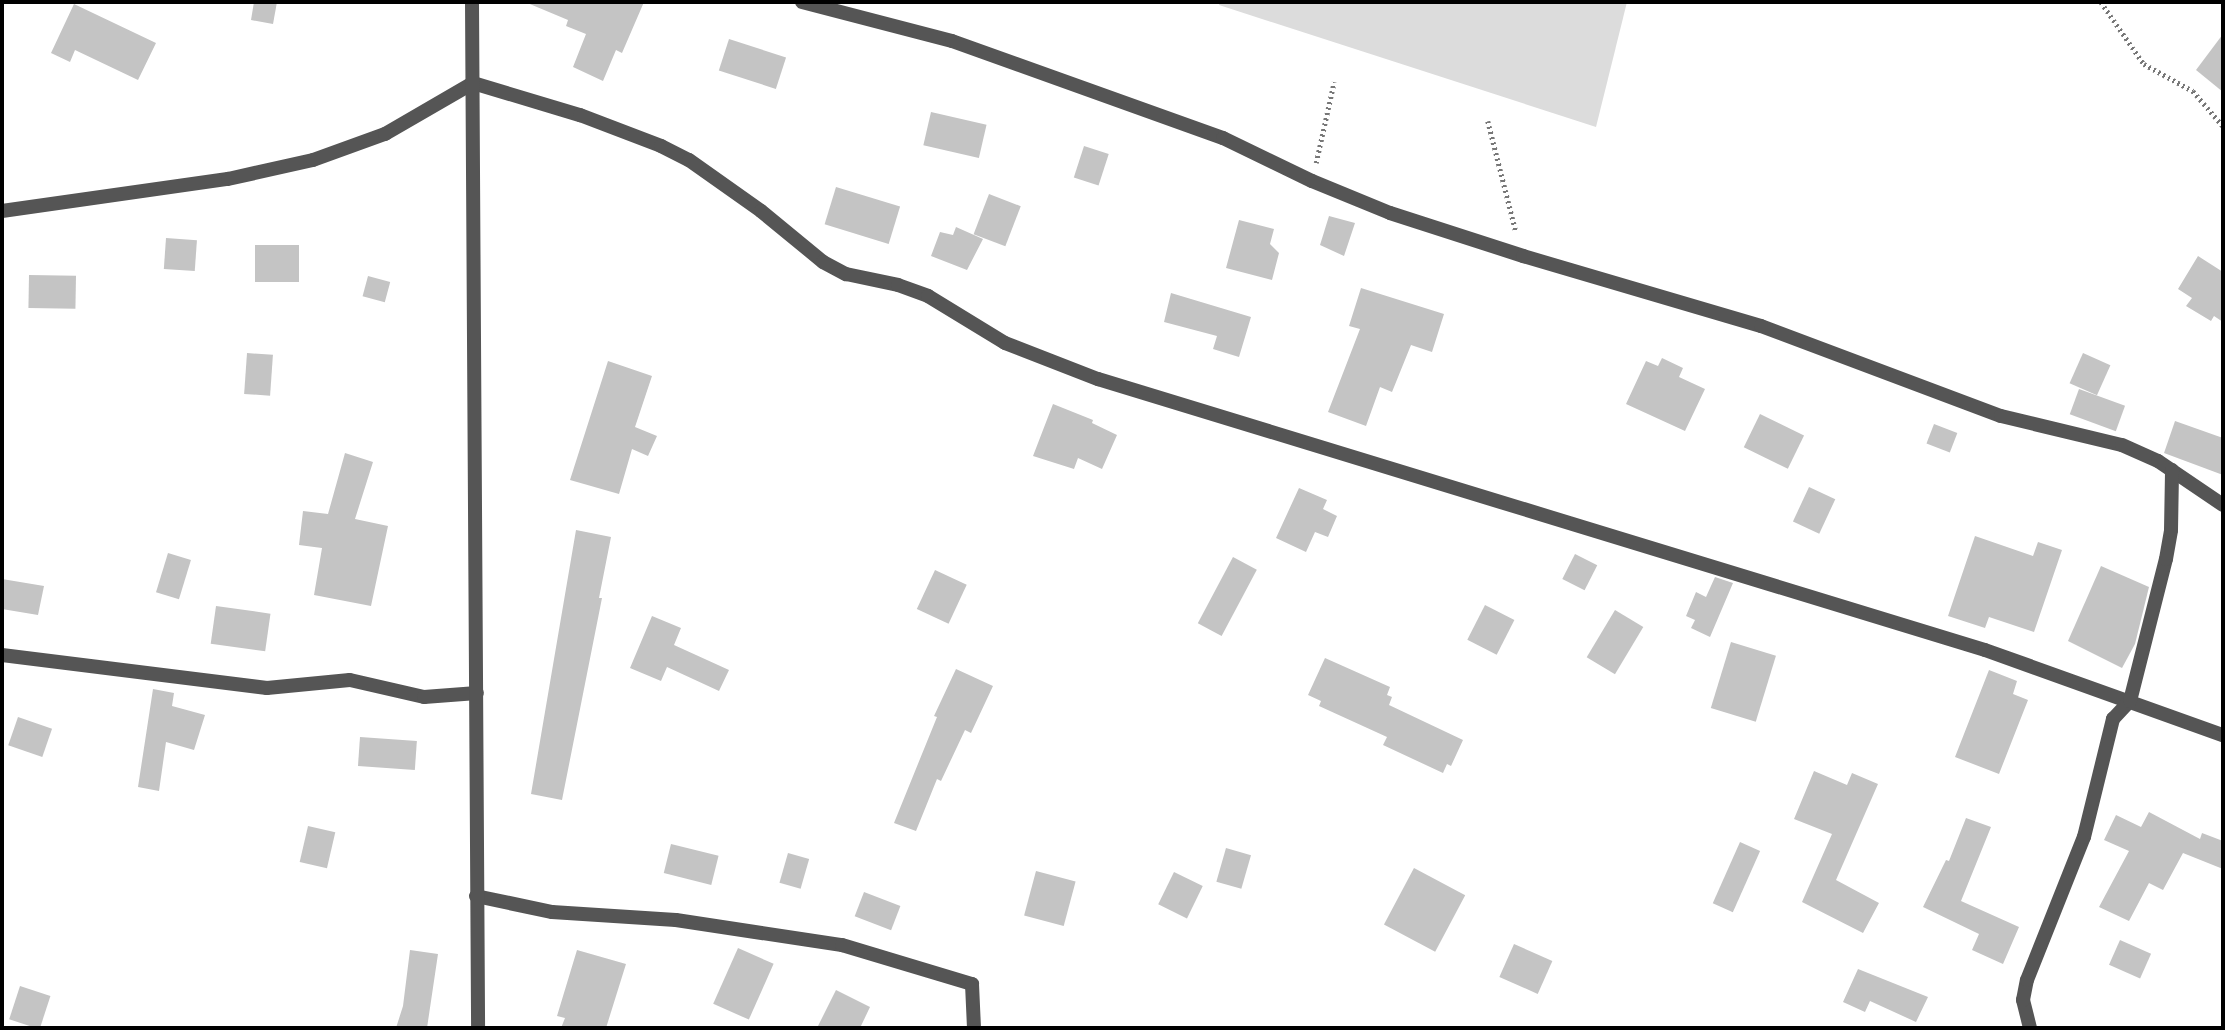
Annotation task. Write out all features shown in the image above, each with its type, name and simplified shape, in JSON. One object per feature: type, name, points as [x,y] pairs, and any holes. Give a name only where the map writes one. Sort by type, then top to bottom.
[{"type":"street","points":[[472,2],[478,1028]]},
{"type":"street","points":[[802,2],[952,41],[1223,138],[1312,181],[1390,214],[1523,257],[1761,326],[2001,415],[2130,448],[2172,470],[2223,505]]},
{"type":"street","points":[[2,211],[228,179],[313,160],[385,134],[473,83],[580,115],[662,146],[689,159],[761,211],[823,262],[846,274],[898,285],[928,296],[1005,343],[1098,379],[1985,650],[2223,735]]},
{"type":"street","points":[[2030,1028],[2024,1000],[2027,980],[2084,836],[2113,719],[2130,701],[2169,540],[2172,470]]},
{"type":"street","points":[[2,655],[267,688],[350,680],[424,697],[477,692]]},
{"type":"street","points":[[476,896],[552,912],[687,922],[842,945],[972,984],[974,1028]]},
{"type":"path","points":[[2101,2],[2144,64],[2193,91],[2223,127]]},
{"type":"path","points":[[1312,181],[1334,82]]},
{"type":"path","points":[[1488,121],[1523,257]]},
{"type":"shaded area","points":[[1220,2],[1627,2],[1596,127],[1219,5]]},
{"type":"building","points":[[254,2],[277,2],[273,24],[251,20]]},
{"type":"building","points":[[525,2],[644,2],[622,53],[616,50],[603,81],[573,67],[586,34],[566,26],[568,20]]},
{"type":"building","points":[[74,4],[156,43],[138,80],[75,50],[70,62],[51,53]]},
{"type":"building","points":[[2223,34],[2223,92],[2196,70]]},
{"type":"building","points":[[729,39],[786,58],[776,89],[719,70]]},
{"type":"building","points":[[931,112],[987,125],[979,158],[923,145]]},
{"type":"building","points":[[1084,146],[1109,154],[1099,185],[1074,177]]},
{"type":"building","points":[[836,187],[900,207],[889,244],[825,224]]},
{"type":"building","points":[[989,194],[1021,206],[1005,246],[974,234]]},
{"type":"building","points":[[1329,216],[1355,223],[1344,256],[1320,245]]},
{"type":"building","points":[[1239,220],[1274,229],[1270,244],[1279,253],[1272,280],[1226,268]]},
{"type":"building","points":[[956,227],[983,239],[967,270],[931,256],[940,232],[953,235]]},
{"type":"building","points":[[166,238],[197,240],[195,271],[164,269]]},
{"type":"building","points":[[255,245],[299,245],[299,282],[255,282]]},
{"type":"building","points":[[2198,256],[2223,272],[2223,322],[2214,316],[2211,321],[2186,306],[2192,298],[2178,289]]},
{"type":"building","points":[[29,275],[76,276],[75,309],[28,308]]},
{"type":"building","points":[[368,276],[390,282],[385,302],[363,296]]},
{"type":"building","points":[[1361,288],[1444,314],[1432,352],[1411,345],[1392,392],[1380,387],[1366,426],[1328,412],[1360,329],[1349,326]]},
{"type":"building","points":[[1171,293],[1251,317],[1239,357],[1213,349],[1217,336],[1164,322]]},
{"type":"building","points":[[247,353],[273,355],[270,396],[244,394]]},
{"type":"building","points":[[2083,353],[2110,365],[2097,395],[2070,383]]},
{"type":"building","points":[[1662,358],[1683,368],[1679,377],[1705,389],[1685,431],[1626,404],[1646,361],[1658,366]]},
{"type":"building","points":[[608,361],[652,376],[635,427],[657,436],[648,456],[632,449],[619,494],[570,480]]},
{"type":"building","points":[[2079,389],[2125,406],[2116,431],[2070,414]]},
{"type":"building","points":[[1053,404],[1093,420],[1092,423],[1117,435],[1102,469],[1078,458],[1074,469],[1033,456]]},
{"type":"building","points":[[1760,414],[1804,435],[1788,469],[1744,447]]},
{"type":"building","points":[[2175,421],[2223,438],[2223,475],[2164,453]]},
{"type":"building","points":[[1934,424],[1957,433],[1950,453],[1926,444]]},
{"type":"building","points":[[345,453],[373,462],[355,519],[388,526],[371,606],[314,595],[322,548],[299,545],[303,511],[328,514]]},
{"type":"building","points":[[1809,487],[1835,499],[1819,534],[1793,521]]},
{"type":"building","points":[[1299,488],[1327,500],[1323,509],[1337,516],[1328,537],[1315,532],[1306,552],[1276,538]]},
{"type":"building","points":[[576,530],[611,537],[599,598],[602,598],[562,800],[531,794]]},
{"type":"building","points":[[1975,536],[2033,556],[2038,542],[2062,550],[2034,632],[1989,617],[1985,628],[1948,616]]},
{"type":"building","points":[[168,553],[191,560],[179,599],[156,592]]},
{"type":"building","points":[[1575,554],[1597,565],[1585,590],[1562,579]]},
{"type":"building","points":[[1233,557],[1257,570],[1222,636],[1198,623]]},
{"type":"building","points":[[2101,566],[2149,587],[2135,644],[2122,668],[2068,641]]},
{"type":"building","points":[[935,570],[967,585],[949,624],[917,609]]},
{"type":"building","points":[[1715,577],[1733,583],[1710,637],[1691,628],[1695,620],[1686,616],[1696,592],[1706,597]]},
{"type":"building","points":[[2,579],[44,586],[38,615],[2,609]]},
{"type":"building","points":[[1485,605],[1514,620],[1497,655],[1467,640]]},
{"type":"building","points":[[216,606],[270,614],[265,651],[211,644]]},
{"type":"building","points":[[1615,610],[1643,627],[1615,674],[1587,657]]},
{"type":"building","points":[[652,616],[681,628],[674,645],[729,670],[719,691],[667,667],[661,681],[630,668]]},
{"type":"building","points":[[1731,642],[1776,656],[1756,722],[1711,708]]},
{"type":"building","points":[[1325,658],[1390,687],[1387,695],[1392,697],[1389,705],[1463,740],[1451,766],[1447,764],[1443,773],[1383,745],[1387,737],[1319,706],[1321,701],[1308,695]]},
{"type":"building","points":[[956,669],[993,686],[971,733],[965,730],[941,781],[937,779],[916,831],[894,823],[937,717],[934,716]]},
{"type":"building","points":[[1989,670],[2017,681],[2013,694],[2028,700],[1999,774],[1955,757]]},
{"type":"building","points":[[153,689],[174,693],[172,706],[205,715],[194,750],[166,742],[159,791],[138,787]]},
{"type":"building","points":[[18,717],[52,729],[42,757],[8,745]]},
{"type":"building","points":[[360,737],[417,741],[415,770],[358,766]]},
{"type":"building","points":[[1814,771],[1847,785],[1852,773],[1878,784],[1836,880],[1879,903],[1863,933],[1802,902],[1832,834],[1794,819]]},
{"type":"building","points":[[2149,812],[2200,839],[2202,833],[2223,841],[2223,869],[2183,853],[2163,890],[2149,883],[2129,921],[2099,907],[2129,851],[2104,840],[2116,815],[2141,827]]},
{"type":"building","points":[[1966,818],[1991,827],[1961,901],[2019,927],[2003,964],[1972,950],[1979,934],[1923,907],[1946,860],[1949,861]]},
{"type":"building","points":[[308,826],[335,832],[327,868],[300,862]]},
{"type":"building","points":[[1740,842],[1760,851],[1733,912],[1713,903]]},
{"type":"building","points":[[671,844],[719,856],[711,885],[664,873]]},
{"type":"building","points":[[1226,848],[1251,855],[1241,889],[1216,882]]},
{"type":"building","points":[[788,853],[809,859],[801,889],[779,883]]},
{"type":"building","points":[[1414,868],[1465,895],[1435,952],[1384,925]]},
{"type":"building","points":[[1036,871],[1076,882],[1064,926],[1024,915]]},
{"type":"building","points":[[1174,872],[1203,886],[1187,918],[1158,904]]},
{"type":"building","points":[[864,892],[900,906],[891,930],[855,916]]},
{"type":"building","points":[[2120,940],[2151,954],[2140,978],[2109,965]]},
{"type":"building","points":[[1514,944],[1552,961],[1538,994],[1499,977]]},
{"type":"building","points":[[738,948],[774,964],[749,1020],[713,1004]]},
{"type":"building","points":[[410,950],[438,954],[427,1028],[396,1028],[403,1006]]},
{"type":"building","points":[[577,950],[626,964],[606,1028],[561,1028],[565,1018],[557,1016]]},
{"type":"building","points":[[1858,969],[1928,997],[1916,1022],[1870,1001],[1865,1012],[1843,1002]]},
{"type":"building","points":[[20,986],[50,996],[40,1028],[9,1019]]},
{"type":"building","points":[[836,990],[870,1007],[860,1028],[817,1028]]}]
